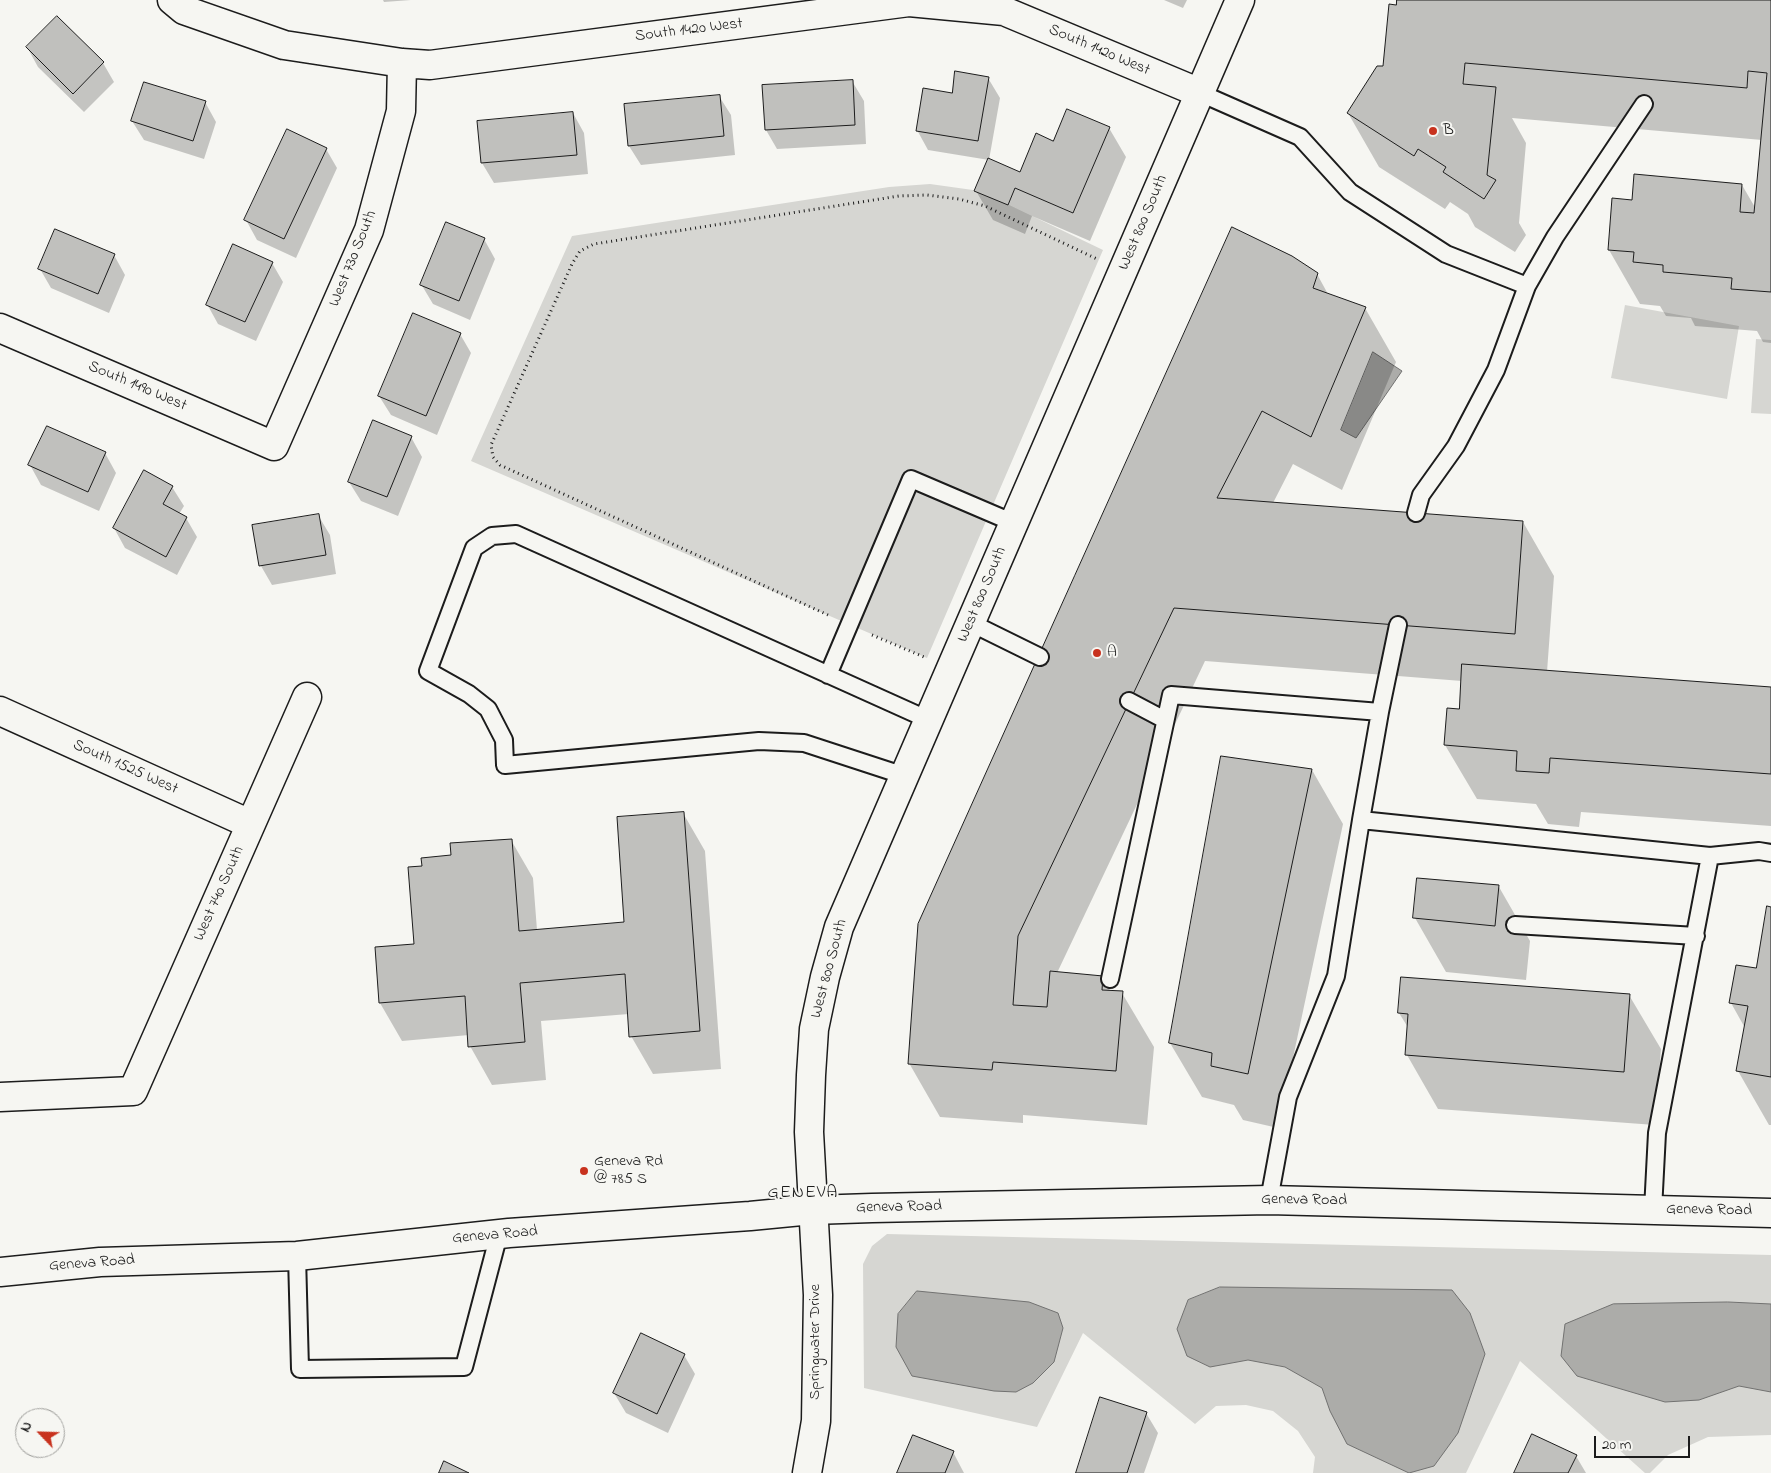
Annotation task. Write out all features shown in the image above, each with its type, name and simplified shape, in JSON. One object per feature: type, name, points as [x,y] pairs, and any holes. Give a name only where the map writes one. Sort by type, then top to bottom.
[{"type":"street","name":"South 1420 West","points":[[172,0],[184,10],[284,45],[402,63],[430,65],[909,2],[1004,11],[1200,93]]},
{"type":"street","name":"West 800 South","points":[[812,1210],[809,1132],[814,1029],[839,927],[1240,0]]},
{"type":"street","name":"West 730 South","points":[[274,446],[369,230],[401,111],[402,63]]},
{"type":"street","name":"South 1490 West","points":[[0,328],[274,446]]},
{"type":"street","name":"West 740 South","points":[[0,1097],[133,1091],[306,697]]},
{"type":"street","name":"South 1525 West","points":[[0,711],[250,824]]},
{"type":"street","name":"Geneva Road","points":[[0,1272],[100,1262],[297,1256],[499,1234],[812,1210],[1269,1200],[1771,1213]]},
{"type":"street","name":"Springwater Drive","points":[[807,1473],[816,1421],[818,1295],[812,1210]]},
{"type":"lane","points":[[1200,93],[1300,137],[1350,192],[1446,254],[1527,286]]},
{"type":"lane","points":[[1416,512],[1421,496],[1456,446],[1496,370],[1527,286],[1555,237],[1644,104]]},
{"type":"lane","points":[[828,675],[912,478],[1014,522]]},
{"type":"lane","points":[[905,776],[804,743],[759,741],[505,766],[504,740],[488,709],[469,694],[428,670],[474,548],[492,536],[516,534],[928,720]]},
{"type":"lane","points":[[971,623],[1040,657]]},
{"type":"lane","points":[[1269,1200],[1288,1097],[1336,976],[1380,712],[1398,625]]},
{"type":"lane","points":[[1110,979],[1171,695],[1380,712]]},
{"type":"lane","points":[[1129,701],[1165,720]]},
{"type":"lane","points":[[1361,820],[1710,856],[1759,852],[1771,853]]},
{"type":"lane","points":[[1653,1210],[1657,1133],[1710,856]]},
{"type":"lane","points":[[1515,925],[1696,936]]},
{"type":"lane","points":[[297,1256],[300,1369],[464,1366],[499,1234]]},
{"type":"path","points":[[927,658],[849,625],[500,465],[493,457],[492,445],[572,264],[580,251],[594,244],[899,196],[927,195],[959,199],[985,206],[1098,259]]},
{"type":"shaded area","points":[[930,184],[980,191],[1103,250],[927,658],[471,461],[572,236],[889,187]]},
{"type":"shaded area","points":[[1625,305],[1739,326],[1727,399],[1611,378]]},
{"type":"shaded area","points":[[1756,339],[1771,340],[1771,414],[1751,413]]},
{"type":"shaded area","points":[[1373,352],[1402,371],[1356,438],[1341,430]]},
{"type":"shaded area","points":[[887,1234],[1771,1255],[1771,1435],[1708,1437],[1668,1455],[1650,1473],[1645,1473],[1520,1361],[1466,1473],[1313,1473],[1315,1457],[1298,1431],[1273,1411],[1246,1405],[1216,1406],[1195,1424],[1083,1333],[1037,1427],[864,1388],[863,1264],[872,1246]]},
{"type":"shaded area","points":[[1220,1287],[1452,1290],[1470,1313],[1485,1354],[1458,1433],[1434,1466],[1409,1473],[1347,1444],[1330,1411],[1322,1388],[1285,1367],[1248,1360],[1210,1367],[1187,1356],[1177,1329],[1188,1300]]},
{"type":"shaded area","points":[[917,1291],[1029,1302],[1058,1313],[1063,1328],[1054,1362],[1033,1383],[1016,1392],[994,1391],[912,1376],[896,1347],[898,1314]]},
{"type":"shaded area","points":[[1728,1302],[1771,1304],[1771,1392],[1739,1386],[1699,1400],[1665,1402],[1577,1376],[1561,1356],[1565,1324],[1613,1304]]},
{"type":"building","name":"B","points":[[1397,0],[1771,0],[1771,292],[1731,289],[1732,278],[1663,272],[1663,265],[1633,262],[1634,252],[1608,250],[1612,198],[1632,200],[1634,174],[1742,184],[1740,212],[1754,213],[1767,73],[1748,71],[1747,88],[1465,63],[1463,84],[1496,87],[1487,175],[1496,180],[1484,199],[1443,172],[1446,167],[1418,149],[1414,156],[1347,113],[1377,66],[1383,66],[1389,4],[1396,5]]},
{"type":"building","points":[[57,16],[104,62],[73,94],[26,47]]},
{"type":"building","points":[[955,71],[989,77],[978,141],[916,131],[923,88],[952,93]]},
{"type":"building","points":[[853,80],[855,125],[765,130],[762,85]]},
{"type":"building","points":[[144,82],[206,101],[193,141],[131,121]]},
{"type":"building","points":[[720,95],[724,136],[628,146],[624,104]]},
{"type":"building","points":[[1067,109],[1110,127],[1073,213],[1015,188],[1008,205],[974,191],[988,158],[1020,172],[1036,133],[1053,141]]},
{"type":"building","points":[[573,112],[577,155],[481,163],[477,121]]},
{"type":"building","points":[[287,129],[327,148],[284,239],[244,220]]},
{"type":"building","points":[[446,222],[485,238],[459,301],[420,285]]},
{"type":"building","name":"A","points":[[1232,227],[1292,256],[1318,273],[1313,288],[1366,307],[1311,437],[1262,411],[1217,498],[1523,521],[1515,634],[1174,608],[1018,936],[1013,1005],[1047,1007],[1050,971],[1103,976],[1102,990],[1123,991],[1116,1071],[993,1062],[992,1070],[908,1064],[918,924]]},
{"type":"building","points":[[55,229],[115,254],[98,294],[38,269]]},
{"type":"building","points":[[233,244],[273,262],[245,322],[206,305]]},
{"type":"building","points":[[413,313],[461,333],[426,416],[378,396]]},
{"type":"building","points":[[373,420],[412,436],[387,497],[348,482]]},
{"type":"building","points":[[47,426],[106,452],[88,492],[28,465]]},
{"type":"building","points":[[144,470],[173,486],[163,504],[187,517],[166,557],[113,528]]},
{"type":"building","points":[[319,514],[326,555],[259,566],[252,525]]},
{"type":"building","points":[[1462,664],[1771,687],[1771,774],[1550,758],[1549,773],[1516,771],[1517,751],[1444,745],[1447,708],[1459,709]]},
{"type":"building","points":[[1221,756],[1312,769],[1248,1074],[1211,1066],[1212,1053],[1169,1043]]},
{"type":"building","points":[[684,812],[700,1031],[629,1037],[625,974],[520,983],[525,1042],[468,1047],[465,996],[379,1003],[375,947],[414,944],[408,867],[422,866],[421,858],[451,855],[450,843],[512,839],[519,931],[624,922],[617,817]]},
{"type":"building","points":[[1417,878],[1499,885],[1495,926],[1413,918]]},
{"type":"building","points":[[1767,906],[1771,907],[1771,1077],[1736,1071],[1748,1006],[1729,1003],[1736,965],[1756,968]]},
{"type":"building","points":[[1401,977],[1630,994],[1624,1072],[1405,1055],[1408,1014],[1398,1013]]},
{"type":"building","points":[[641,1333],[685,1354],[657,1414],[613,1393]]},
{"type":"building","points":[[1100,1397],[1147,1412],[1127,1473],[1076,1473]]},
{"type":"building","points":[[1532,1434],[1577,1455],[1568,1473],[1514,1473]]},
{"type":"building","points":[[913,1435],[954,1451],[945,1473],[897,1473]]},
{"type":"building","points":[[444,1461],[469,1473],[439,1473]]},
{"type":"place","name":"B","points":[[1433,131]]},
{"type":"place","name":"A","points":[[1097,653]]},
{"type":"place","name":"Geneva Rd @ 785 S","points":[[584,1171]]},
{"type":"district","name":"GENEVA","points":[[803,1194]]}]
